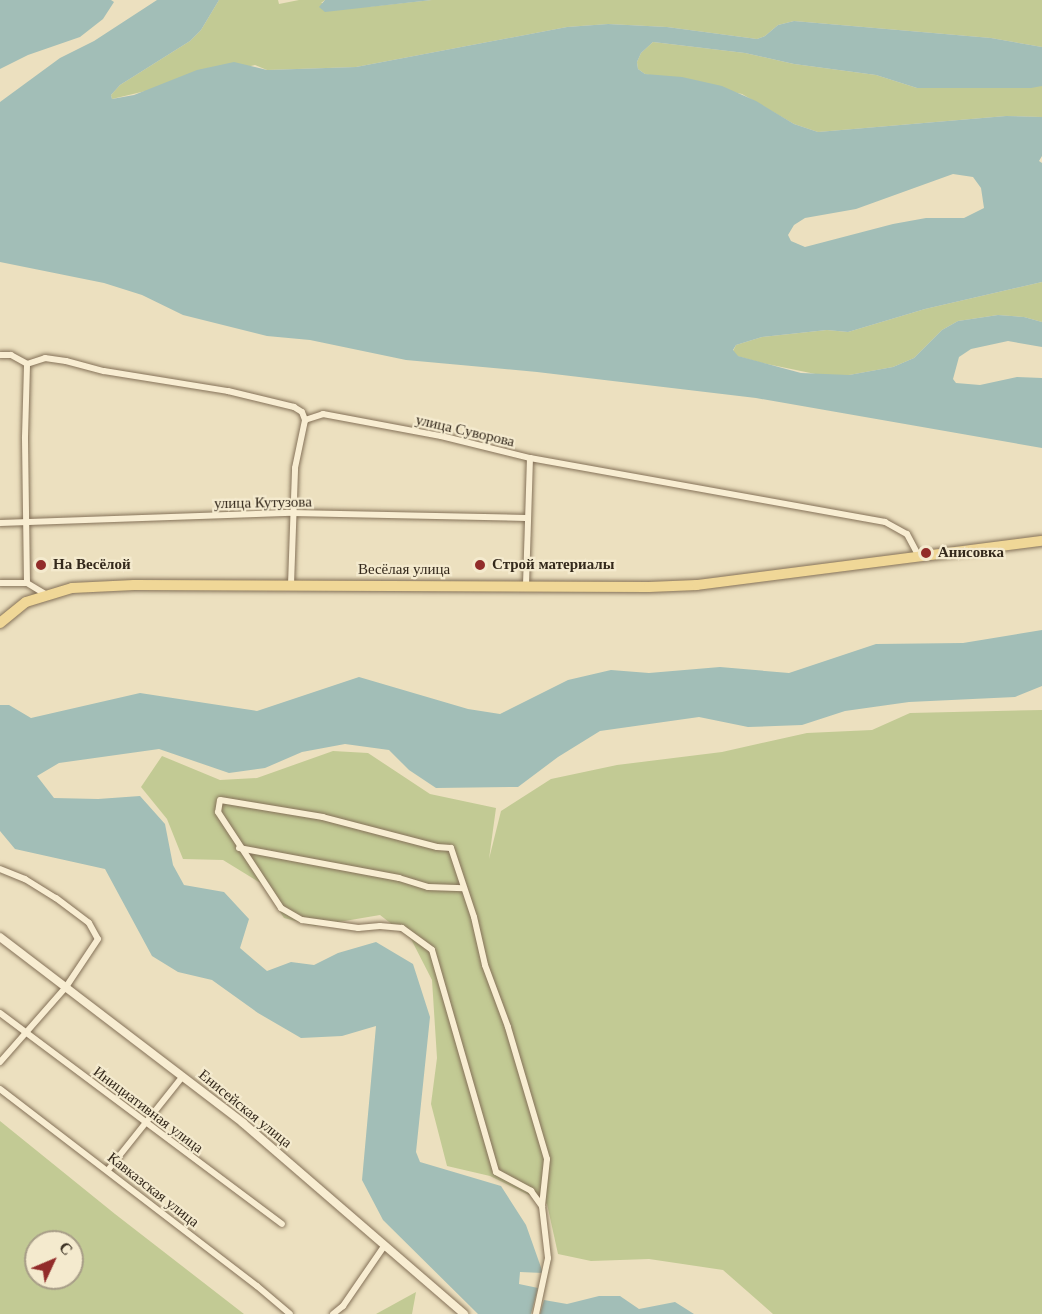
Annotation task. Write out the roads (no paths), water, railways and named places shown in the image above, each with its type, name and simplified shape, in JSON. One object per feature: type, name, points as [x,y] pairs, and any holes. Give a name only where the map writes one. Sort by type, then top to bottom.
[{"type":"main road","name":"Весёлая улица","points":[[0,623],[14,609],[45,594],[72,588],[124,585],[697,585],[1042,541]]},
{"type":"street","points":[[0,355],[10,355],[27,364],[45,358],[66,361],[104,371],[228,392],[294,407],[302,412],[305,420],[295,468],[291,513],[291,585]]},
{"type":"street","points":[[27,364],[25,523],[27,582]]},
{"type":"street","name":"улица Суворова","points":[[305,420],[323,414],[441,436],[530,458],[885,522],[907,534],[920,558]]},
{"type":"street","points":[[526,585],[526,518],[530,458]]},
{"type":"street","name":"улица Кутузова","points":[[0,523],[291,513],[526,518]]},
{"type":"street","points":[[0,583],[27,582],[45,594]]},
{"type":"street","points":[[536,1314],[548,1257],[542,1206],[547,1159],[508,1027],[485,965],[474,917],[451,848],[437,847],[323,817],[220,800],[218,812],[239,848],[281,908],[302,920],[358,928],[380,926],[402,928],[432,950],[485,1143],[496,1172],[531,1191],[542,1206]]},
{"type":"street","points":[[239,848],[399,878],[428,887],[464,888]]},
{"type":"street","points":[[0,869],[25,879],[56,898],[95,930],[98,939],[66,987],[0,1062]]},
{"type":"street","name":"Енисейская улица","points":[[0,937],[243,1123],[464,1314]]},
{"type":"street","name":"Инициативная улица","points":[[0,1013],[145,1124],[282,1224]]},
{"type":"street","points":[[108,1170],[183,1076]]},
{"type":"street","name":"Кавказская улица","points":[[0,1089],[108,1170],[290,1314]]},
{"type":"street","points":[[333,1314],[343,1306],[385,1245]]},
{"type":"water","points":[[0,0],[111,0],[114,2],[103,19],[80,37],[28,55],[0,69]]},
{"type":"water","points":[[157,0],[219,0],[201,30],[190,41],[120,85],[111,95],[112,99],[134,95],[197,70],[234,62],[267,70],[356,67],[567,27],[608,24],[667,27],[757,39],[765,36],[778,25],[794,21],[991,38],[1042,47],[1042,86],[1031,88],[917,88],[876,75],[794,64],[745,53],[653,42],[641,53],[637,62],[638,69],[645,74],[682,77],[722,86],[756,101],[794,124],[818,132],[1006,116],[1042,117],[1042,156],[1039,161],[1042,163],[1042,282],[925,309],[848,332],[827,330],[762,337],[736,345],[733,350],[738,356],[801,373],[849,375],[893,367],[914,358],[942,330],[958,321],[998,315],[1024,317],[1042,322],[1042,347],[1008,341],[971,349],[959,357],[953,379],[956,383],[980,385],[1017,377],[1042,378],[1042,448],[756,398],[537,372],[406,360],[310,340],[267,336],[183,315],[142,295],[104,283],[0,262],[0,102],[60,58],[94,41]],"holes":[[[953,174],[973,177],[981,188],[984,208],[964,218],[926,218],[893,224],[805,247],[791,241],[788,235],[794,225],[805,218],[856,209]]]},
{"type":"water","points":[[325,0],[432,0],[325,12],[319,7]]},
{"type":"water","points":[[1042,630],[1042,686],[1015,697],[909,702],[845,711],[802,725],[748,727],[699,717],[600,731],[558,757],[518,787],[436,788],[409,770],[389,750],[345,744],[302,752],[265,768],[229,773],[159,749],[59,763],[37,776],[54,798],[98,799],[140,796],[165,824],[173,865],[184,885],[224,892],[249,919],[240,948],[267,971],[291,962],[314,965],[338,953],[376,942],[413,964],[430,1017],[416,1152],[420,1162],[501,1186],[526,1225],[543,1273],[520,1272],[519,1284],[538,1288],[531,1314],[478,1314],[383,1220],[362,1180],[376,1026],[342,1036],[301,1038],[258,1013],[212,980],[178,972],[152,956],[105,869],[15,849],[0,831],[0,705],[9,705],[31,718],[140,693],[257,711],[359,677],[468,709],[500,714],[568,680],[611,670],[649,673],[720,667],[789,673],[876,644],[963,643]]},
{"type":"water","points":[[599,1296],[620,1296],[639,1309],[675,1302],[694,1314],[540,1314],[544,1300],[567,1304]]},
{"type":"place","name":"Анисовка","points":[[926,553]]},
{"type":"place","name":"На Весёлой","points":[[41,565]]},
{"type":"place","name":"Строй материалы","points":[[480,565]]}]
